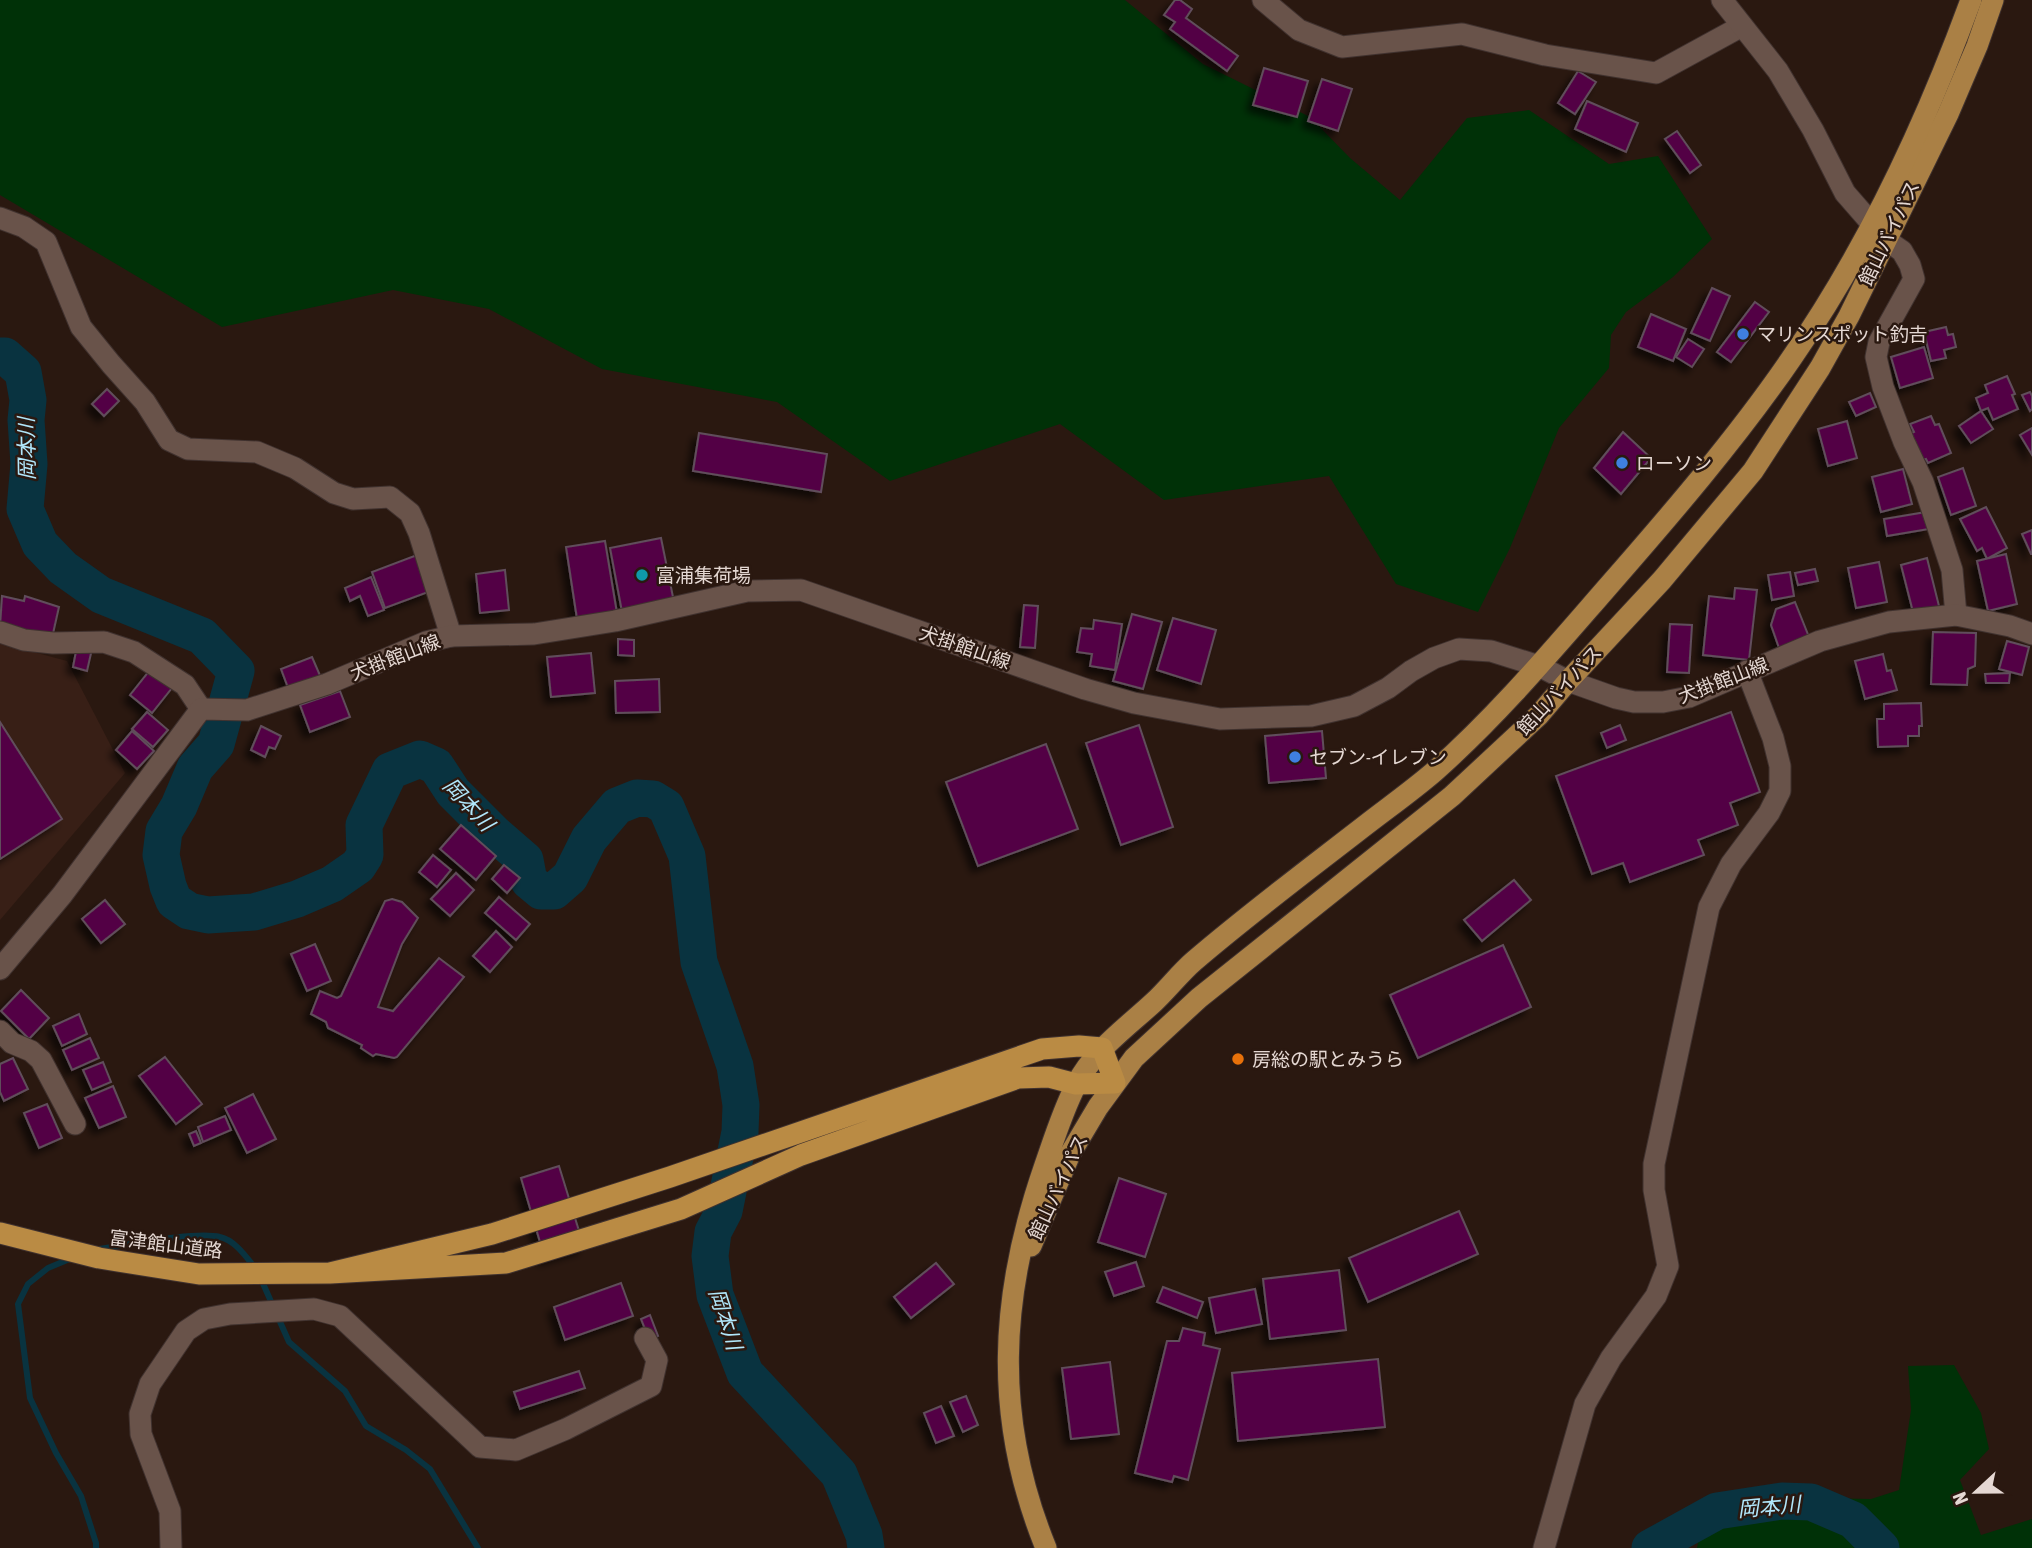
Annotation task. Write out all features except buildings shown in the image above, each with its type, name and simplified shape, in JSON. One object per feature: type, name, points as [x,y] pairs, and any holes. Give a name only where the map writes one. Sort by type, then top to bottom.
[{"type":"highway","name":"館山バイパス","points":[[1046,1548],[1029,1507],[1011,1426],[1008,1386],[1014,1287],[1027,1217],[1076,1084],[1102,1048],[1191,964],[1434,772],[1539,666],[1638,553],[1791,359],[1833,292],[1872,222],[1931,98],[1971,0]]},
{"type":"highway","name":"館山バイパス","points":[[1014,1287],[1070,1154],[1134,1058],[1190,1006],[1452,796],[1539,715],[1662,580],[1753,471],[1820,368],[1886,240],[1948,114],[1993,0]]},
{"type":"highway","points":[[1063,1046],[1102,1048],[1115,1083],[1076,1084],[1049,1077],[1018,1078],[801,1156],[681,1209],[506,1263],[330,1273],[492,1234],[670,1177],[1021,1055],[1063,1046]]},
{"type":"highway","name":"富津館山道路","points":[[0,1233],[68,1252],[164,1270],[238,1275],[330,1273]]},
{"type":"street","points":[[1264,0],[1299,30],[1342,47],[1462,34],[1545,55],[1656,73],[1742,26]]},
{"type":"street","points":[[1722,0],[1778,71],[1813,130],[1844,193],[1886,240],[1902,251],[1910,265],[1914,279],[1878,342],[1876,357],[1883,387],[1923,482],[1952,570],[1956,615]]},
{"type":"street","points":[[0,218],[24,227],[46,242],[81,327],[145,402],[169,440],[188,449],[257,452],[295,468],[334,493],[354,499],[390,496],[410,513],[419,533],[451,636]]},
{"type":"street","name":"犬掛館山線","points":[[205,709],[247,710],[327,684],[426,642],[451,636],[534,634],[615,621],[747,591],[801,590],[1085,689],[1134,703],[1220,719],[1311,716],[1354,706],[1434,658],[1459,649],[1491,652],[1539,666],[1568,681],[1616,698],[1634,702],[1663,702],[1689,697],[1820,640],[1889,622],[1956,615],[2010,626],[2032,634]]},
{"type":"street","points":[[0,632],[24,640],[53,643],[104,642],[134,652],[185,685],[205,709],[62,895],[0,969]]},
{"type":"street","points":[[1544,1548],[1584,1404],[1611,1358],[1656,1296],[1668,1266],[1654,1191],[1654,1164],[1709,907],[1731,864],[1769,813],[1780,791],[1780,766],[1773,738],[1747,671]]},
{"type":"street","points":[[0,1031],[12,1043],[31,1051],[41,1060],[75,1124]]},
{"type":"street","points":[[171,1548],[170,1510],[141,1434],[140,1414],[150,1384],[186,1331],[204,1319],[230,1314],[314,1309],[340,1316],[480,1447],[516,1450],[566,1429],[651,1386],[657,1360],[645,1338]]},
{"type":"shaded area","points":[[0,643],[67,661],[125,773],[0,920]]},
{"type":"green space","points":[[0,0],[1125,0],[1203,64],[1310,117],[1350,158],[1400,200],[1467,118],[1529,110],[1609,164],[1658,156],[1712,239],[1673,277],[1626,312],[1611,335],[1609,368],[1559,428],[1510,548],[1478,612],[1396,584],[1329,476],[1164,500],[1060,424],[890,481],[777,402],[602,369],[489,309],[393,290],[222,327],[0,195]]},
{"type":"green space","points":[[1954,1365],[1981,1413],[1989,1449],[1960,1480],[1981,1535],[2032,1519],[2032,1548],[1697,1548],[1707,1496],[1871,1499],[1899,1490],[1911,1410],[1908,1366]]},
{"type":"waterway","name":"岡本川","points":[[0,356],[5,356],[23,372],[28,400],[26,420],[29,464],[25,509],[40,544],[63,568],[101,595],[202,636],[236,671],[216,744],[195,768],[179,806],[164,831],[161,855],[174,901],[189,911],[208,915],[254,912],[297,899],[332,884],[358,866],[365,855],[364,825],[390,771],[420,759],[436,766],[453,792],[525,860],[529,881],[541,891],[554,891],[570,877],[589,839],[617,806],[637,798],[653,799],[666,807],[687,856],[699,962],[735,1066],[741,1105],[740,1132],[724,1211],[713,1232],[710,1256],[715,1295],[745,1373],[839,1474],[864,1535],[866,1548]]},
{"type":"waterway","points":[[99,1249],[179,1237],[220,1237],[236,1246],[256,1269]]},
{"type":"waterway","points":[[72,1258],[48,1268],[28,1284],[18,1304],[30,1398],[56,1453],[81,1496],[96,1548]]},
{"type":"waterway","points":[[261,1279],[289,1342],[345,1391],[366,1426],[406,1450],[430,1469],[478,1548]]},
{"type":"waterway","name":"岡本川","points":[[1650,1548],[1717,1511],[1782,1501],[1811,1502],[1853,1520],[1881,1548]]},
{"type":"place","name":"マリンスポット釣𠮷","points":[[1743,334]]},
{"type":"place","name":"ローソン","points":[[1622,463]]},
{"type":"place","name":"富浦集荷場","points":[[642,575]]},
{"type":"place","name":"セブン-イレブン","points":[[1295,757]]},
{"type":"place","name":"房総の駅とみうら","points":[[1238,1059]]}]
